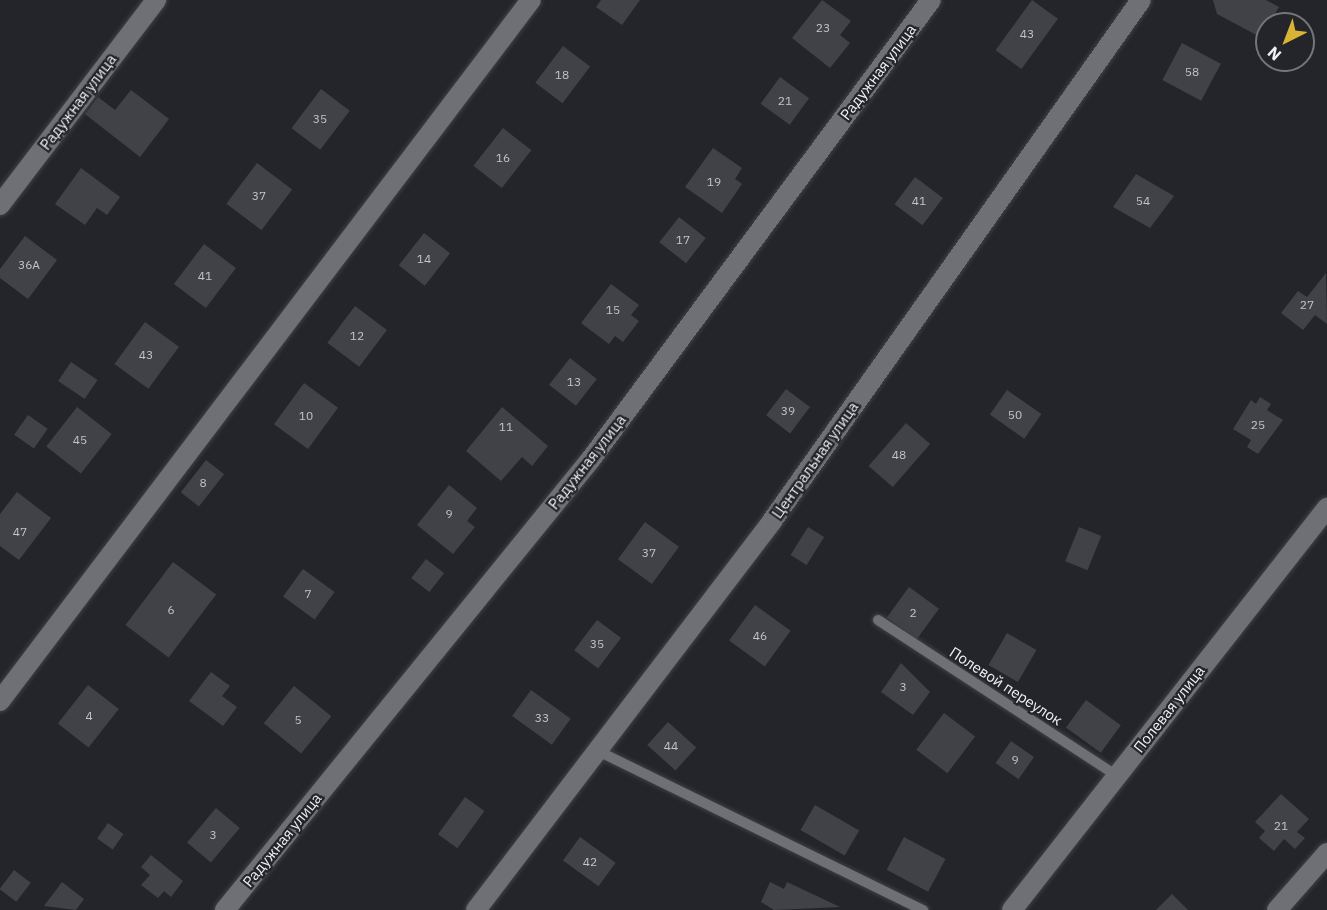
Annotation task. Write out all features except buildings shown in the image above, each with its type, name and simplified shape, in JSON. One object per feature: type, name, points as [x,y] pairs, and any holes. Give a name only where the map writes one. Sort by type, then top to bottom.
[{"type":"street","name":"Радужная улица","points":[[0,205],[156,0]]},
{"type":"street","points":[[0,701],[531,0]]},
{"type":"street","name":"Радужная улица","points":[[225,910],[591,459],[931,0]]},
{"type":"street","name":"Центральная улица","points":[[476,910],[600,752],[1141,0]]},
{"type":"street","name":"Полевая улица","points":[[1012,910],[1327,508]]},
{"type":"street","points":[[1277,910],[1327,853]]},
{"type":"lane","name":"Полевой переулок","points":[[878,620],[1117,776]]},
{"type":"lane","points":[[600,752],[922,910]]}]
